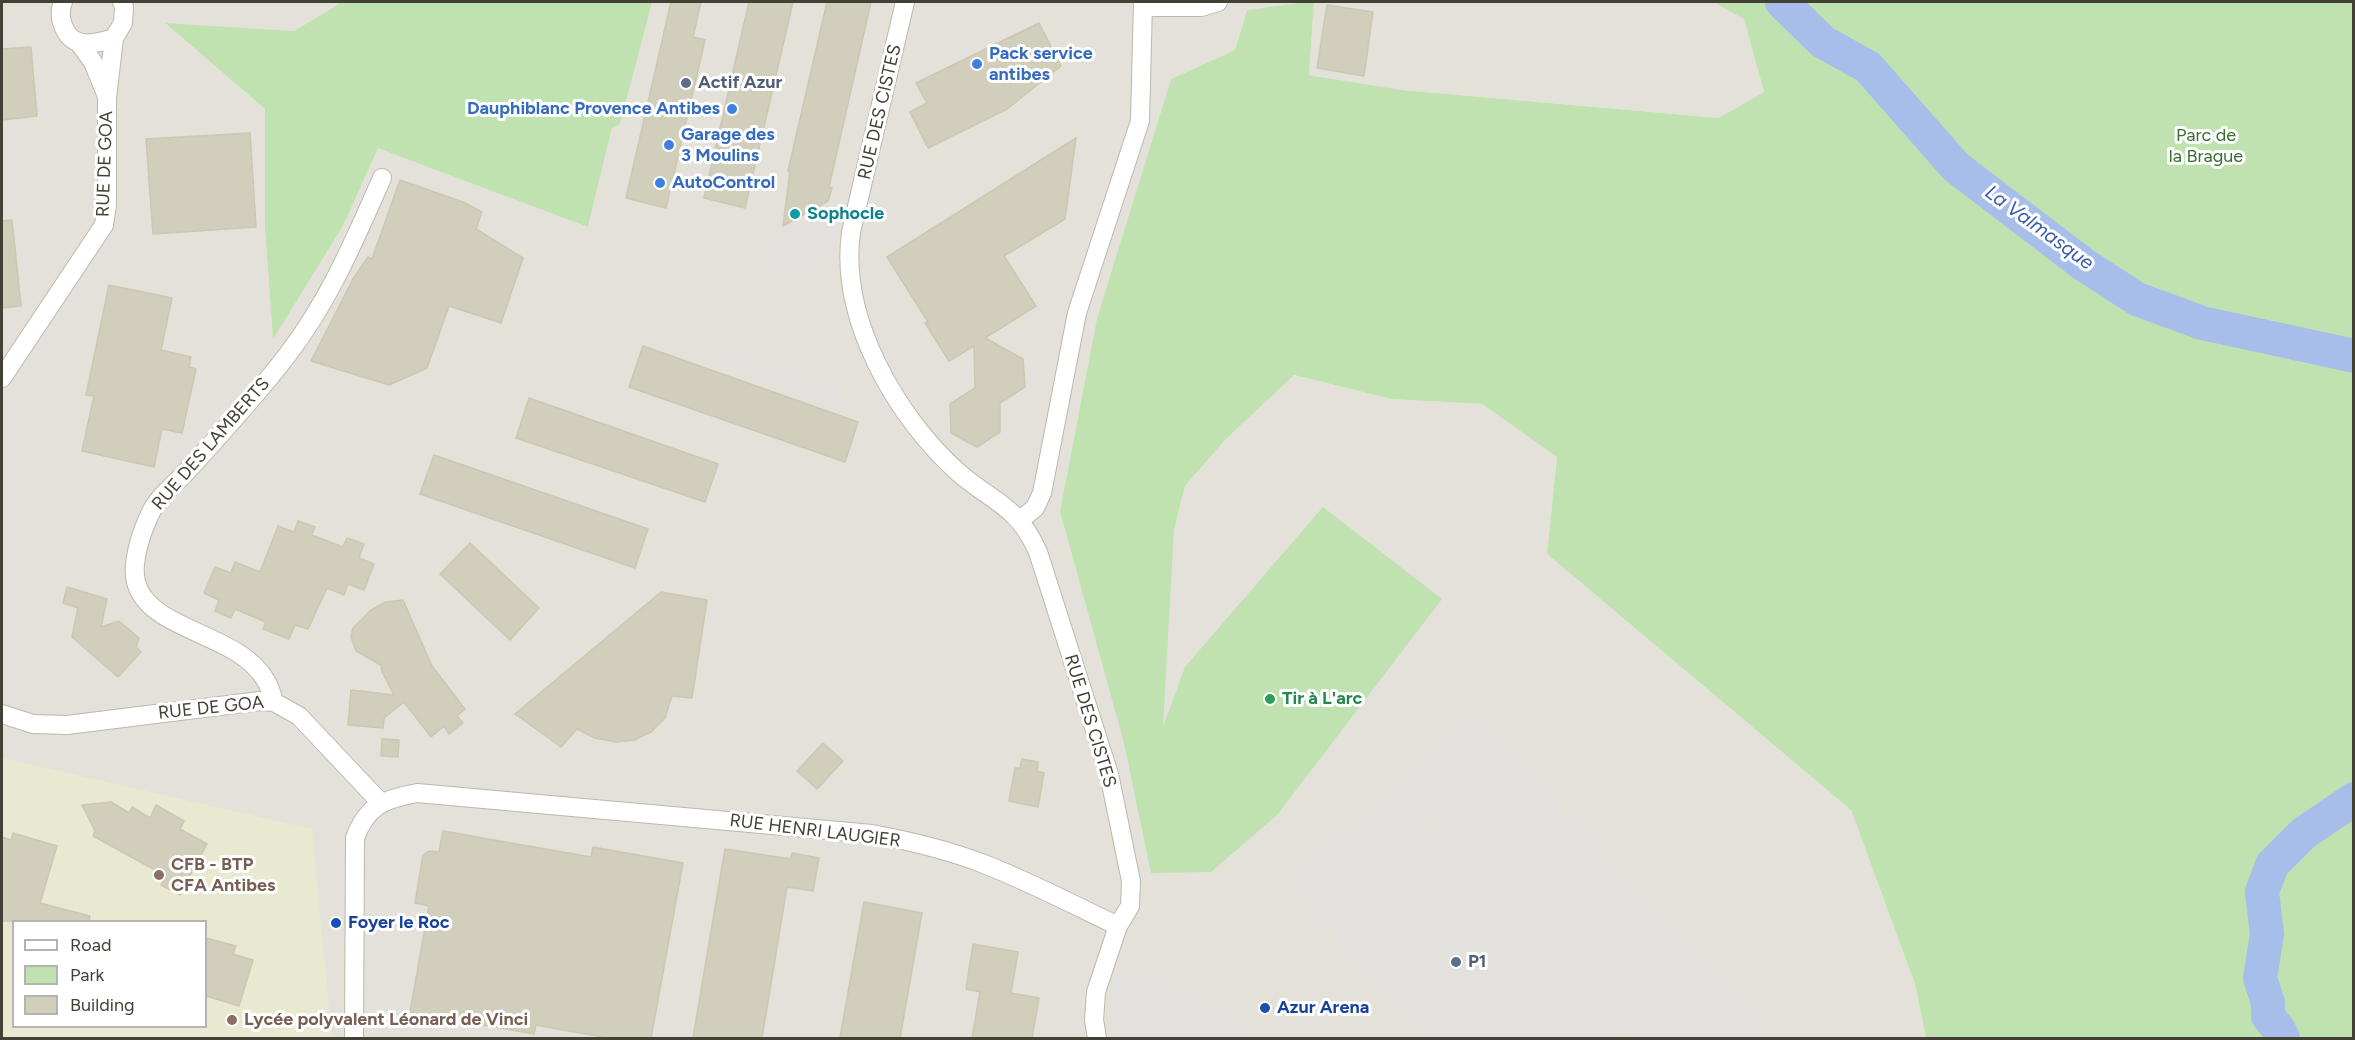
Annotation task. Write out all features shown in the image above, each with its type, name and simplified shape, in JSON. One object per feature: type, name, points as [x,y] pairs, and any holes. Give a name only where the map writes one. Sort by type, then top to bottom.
[{"type":"street","name":"RUE DE GOA","points":[[63,2],[59,12],[64,31],[80,43],[93,62],[108,98]]},
{"type":"street","name":"RUE DE GOA","points":[[2,378],[104,225],[107,205],[108,98],[114,38],[123,23],[122,2]]},
{"type":"street","name":"RUE DES CISTES","points":[[905,2],[851,232],[848,253],[852,297],[867,339],[903,410],[936,450],[960,474],[1000,502],[1020,520],[1030,534],[1038,552],[1108,774],[1132,891],[1130,906],[1118,926]]},
{"type":"street","points":[[1020,520],[1035,508],[1042,493],[1077,313],[1140,121],[1143,4],[1201,7],[1218,2]]},
{"type":"street","points":[[80,43],[98,43],[114,38]]},
{"type":"street","name":"RUE DES LAMBERTS","points":[[274,702],[266,680],[249,661],[227,645],[164,617],[147,604],[136,582],[136,551],[151,510],[289,353],[336,279],[382,178]]},
{"type":"street","name":"RUE DE GOA","points":[[2,714],[33,724],[68,725],[260,701],[274,702],[299,716],[381,803]]},
{"type":"street","name":"RUE HENRI LAUGIER","points":[[381,803],[417,793],[872,834],[940,850],[982,863],[1118,926]]},
{"type":"street","points":[[354,1038],[355,837],[360,823],[381,803]]},
{"type":"street","points":[[1097,1038],[1094,1013],[1096,992],[1118,926]]},
{"type":"shaded area","points":[[2,2],[342,2],[294,31],[166,24],[265,109],[265,229],[273,338],[343,226],[378,147],[588,227],[643,2],[1305,2],[1247,10],[1235,50],[1171,79],[1097,318],[1060,511],[1174,530],[1185,486],[1226,439],[1293,375],[1391,399],[1482,404],[1557,457],[1547,554],[1851,810],[1915,984],[1926,1038],[2,1038]]},
{"type":"shaded area","points":[[1314,2],[1713,2],[1744,18],[1764,92],[1720,118],[1402,90],[1309,75]]},
{"type":"shaded area","points":[[843,208],[834,232],[835,253],[780,284],[761,244],[824,213]]},
{"type":"shaded area","points":[[711,345],[841,389],[836,403],[707,358]]},
{"type":"shaded area","points":[[1475,718],[1777,1038],[1630,1038],[1400,786]]},
{"type":"shaded area","name":"CFB - BTP CFA Antibes","points":[[2,758],[312,829],[332,1038],[2,1038]]},
{"type":"shaded area","name":"P1","points":[[1395,788],[1624,1038],[1429,1038],[1288,885]]},
{"type":"shaded area","points":[[1109,971],[1158,983],[1244,1023],[1262,1038],[1118,1038]]},
{"type":"green space","points":[[342,2],[652,2],[620,124],[612,128],[588,227],[378,148],[343,226],[273,339],[265,229],[265,109],[165,23],[294,31]]},
{"type":"green space","name":"Parc de la Brague","points":[[1314,2],[1309,75],[1402,90],[1719,118],[1764,92],[1744,19],[1713,2],[2353,2],[2353,1038],[1926,1038],[1915,984],[1851,810],[1547,554],[1557,457],[1482,404],[1391,399],[1294,375],[1226,439],[1185,486],[1174,530],[1163,727],[1185,667],[1323,507],[1442,599],[1277,815],[1211,872],[1151,873],[1124,743],[1060,511],[1097,318],[1171,79],[1235,50],[1247,10]]},
{"type":"building","points":[[671,2],[701,2],[693,37],[705,40],[666,208],[626,198]]},
{"type":"building","points":[[749,2],[793,2],[745,208],[704,198]]},
{"type":"building","points":[[827,2],[871,2],[829,187],[832,188],[828,201],[783,226],[790,172],[788,171]]},
{"type":"building","points":[[1327,5],[1373,12],[1364,76],[1317,68]]},
{"type":"building","points":[[1039,23],[1061,66],[1007,109],[928,148],[910,112],[927,103],[916,83]]},
{"type":"building","points":[[31,47],[37,116],[2,120],[2,49]]},
{"type":"building","points":[[250,133],[256,227],[153,234],[146,139]]},
{"type":"building","points":[[1076,138],[1065,219],[1004,256],[1036,306],[985,338],[1023,359],[1025,387],[1000,403],[1000,432],[977,447],[951,433],[950,404],[975,388],[974,346],[949,361],[925,323],[928,322],[887,257]]},
{"type":"building","points":[[400,180],[463,202],[482,212],[476,229],[523,258],[501,323],[449,306],[427,368],[389,385],[311,361],[353,279],[368,257],[372,259]]},
{"type":"building","points":[[12,220],[21,306],[2,308],[2,221]]},
{"type":"building","points":[[109,285],[172,298],[161,350],[191,357],[189,367],[196,369],[182,433],[162,429],[154,467],[82,451],[94,396],[86,395]]},
{"type":"building","points":[[643,346],[858,422],[845,462],[629,387]]},
{"type":"building","points":[[529,398],[718,464],[705,502],[516,438]]},
{"type":"building","points":[[434,455],[648,529],[635,568],[420,494]]},
{"type":"building","points":[[298,521],[315,527],[312,535],[343,547],[347,538],[364,544],[359,558],[374,564],[364,590],[348,584],[344,595],[327,588],[308,629],[295,625],[289,639],[263,629],[266,622],[235,609],[231,618],[215,611],[219,600],[204,593],[215,567],[231,573],[235,562],[260,572],[278,526],[294,532]]},
{"type":"building","points":[[470,543],[539,608],[510,640],[440,574]]},
{"type":"building","points":[[67,587],[107,599],[101,627],[119,621],[139,638],[136,647],[141,652],[118,677],[72,637],[78,608],[63,603]]},
{"type":"building","points":[[661,592],[707,600],[692,698],[672,696],[665,718],[651,732],[634,740],[616,742],[595,738],[577,729],[561,747],[515,714]]},
{"type":"building","points":[[403,600],[432,666],[465,709],[457,716],[463,723],[449,734],[444,726],[431,737],[404,702],[384,718],[383,728],[348,725],[351,690],[394,695],[382,672],[381,665],[356,651],[351,637],[353,628],[371,610],[386,602]]},
{"type":"building","points":[[382,739],[399,740],[398,757],[381,756]]},
{"type":"building","points":[[823,743],[843,761],[817,789],[797,771]]},
{"type":"building","points":[[1022,759],[1038,762],[1037,771],[1044,773],[1038,807],[1009,801],[1015,768],[1020,768]]},
{"type":"building","points":[[111,802],[129,813],[132,807],[150,818],[156,805],[184,821],[180,829],[207,844],[180,895],[161,885],[166,876],[93,836],[95,831],[82,805]]},
{"type":"building","points":[[443,831],[591,857],[593,847],[683,863],[651,1038],[608,1038],[536,1025],[534,1034],[410,1012],[429,906],[415,903],[423,855],[429,851],[439,852]]},
{"type":"building","points":[[13,833],[57,846],[40,903],[90,916],[89,920],[2,921],[2,837],[11,840]]},
{"type":"building","points":[[725,849],[791,859],[792,853],[819,858],[813,891],[787,887],[762,1038],[693,1038]]},
{"type":"building","points":[[864,902],[922,913],[900,1038],[840,1038]]},
{"type":"building","points":[[207,938],[236,946],[233,954],[253,960],[239,1006],[207,996]]},
{"type":"building","points":[[973,944],[1018,952],[1011,993],[1039,998],[1032,1038],[972,1038],[980,992],[966,989]]},
{"type":"waterway","name":"La Valmasque","points":[[1782,2],[1823,42],[1868,67],[1956,167],[2083,264],[2137,299],[2202,323],[2354,356]]},
{"type":"waterway","name":"La Valmasque","points":[[2283,1038],[2268,1016],[2268,1003],[2260,978],[2267,934],[2262,892],[2272,865],[2304,833],[2354,799]]},
{"type":"place","name":"Pack service antibes","points":[[977,64]]},
{"type":"place","name":"Actif Azur","points":[[686,83]]},
{"type":"place","name":"Dauphiblanc Provence Antibes","points":[[732,109]]},
{"type":"place","name":"Garage des 3 Moulins","points":[[669,145]]},
{"type":"place","name":"AutoControl","points":[[660,183]]},
{"type":"place","name":"Sophocle","points":[[795,214]]},
{"type":"place","name":"Tir à L'arc","points":[[1270,699]]},
{"type":"place","name":"CFB - BTP CFA Antibes","points":[[159,875]]},
{"type":"place","name":"Foyer le Roc","points":[[336,923]]},
{"type":"place","name":"P1","points":[[1456,962]]},
{"type":"place","name":"Azur Arena","points":[[1265,1008]]},
{"type":"place","name":"Lycée polyvalent Léonard de Vinci","points":[[232,1020]]}]
